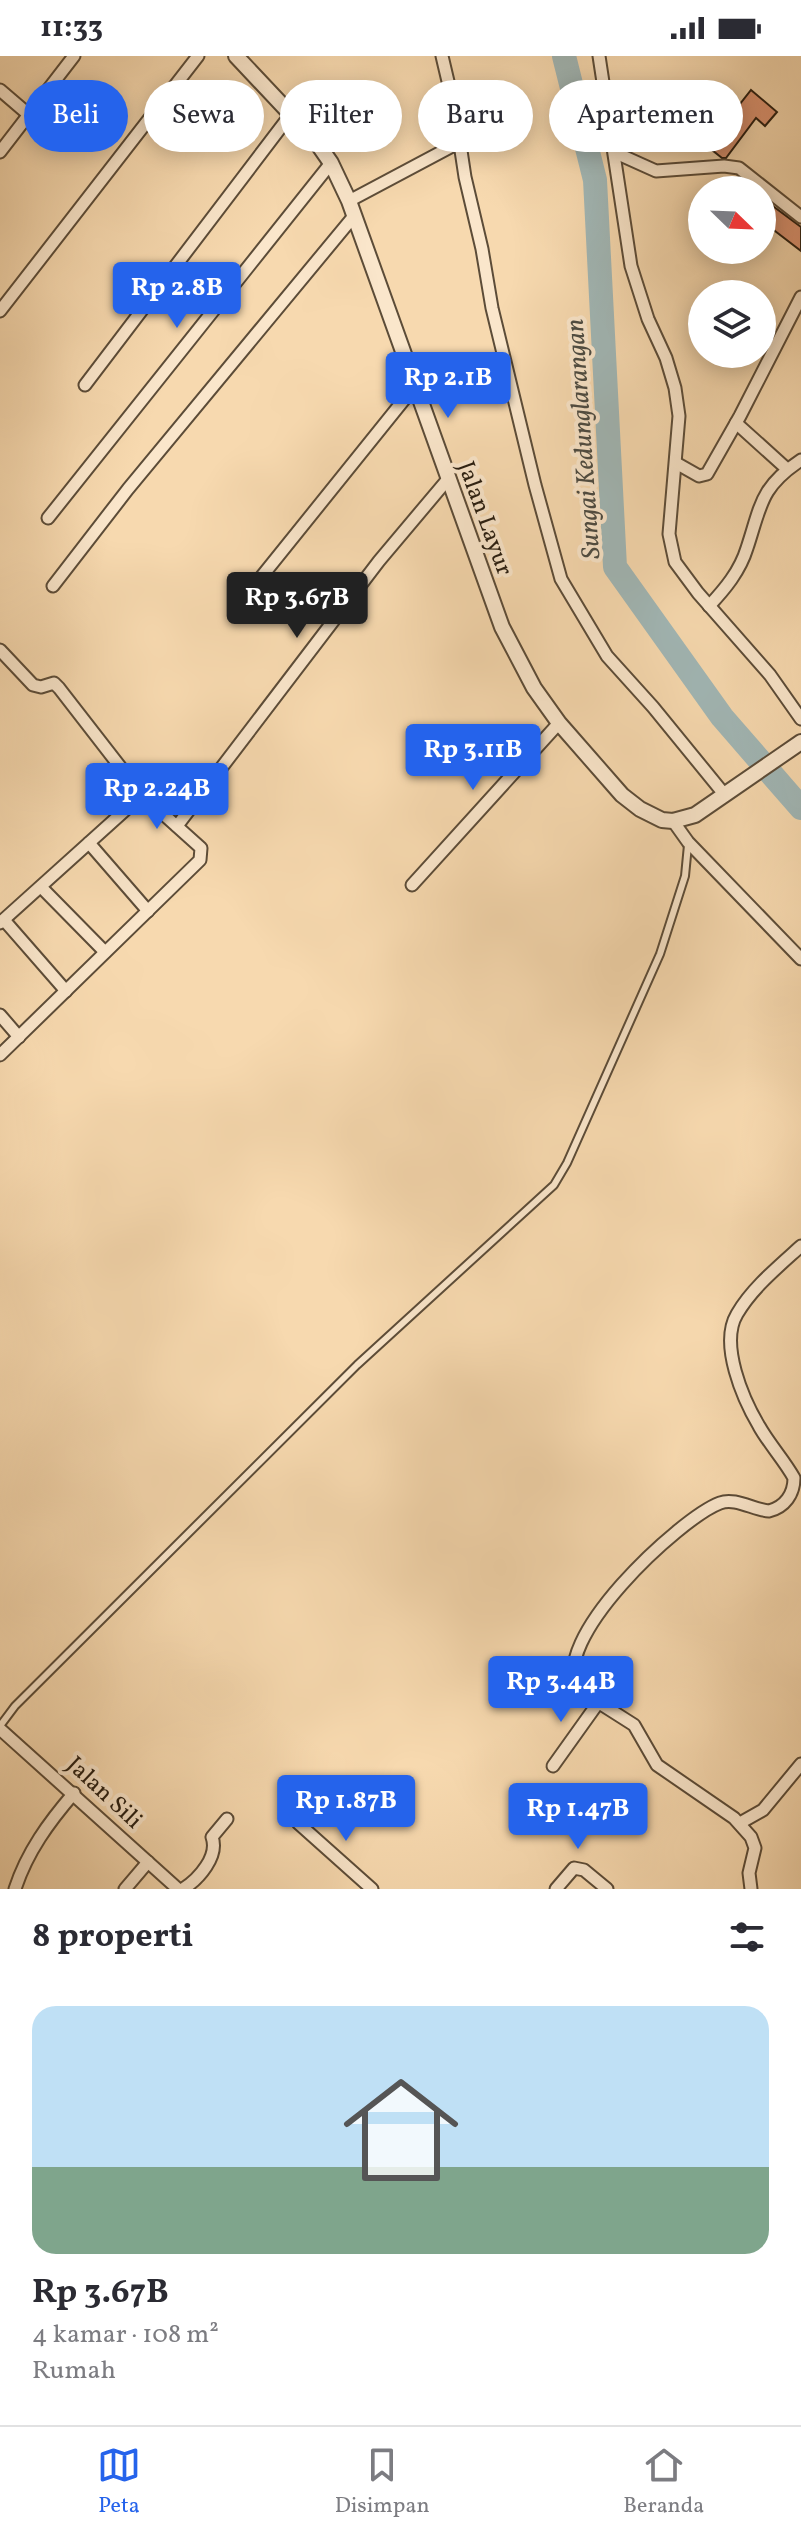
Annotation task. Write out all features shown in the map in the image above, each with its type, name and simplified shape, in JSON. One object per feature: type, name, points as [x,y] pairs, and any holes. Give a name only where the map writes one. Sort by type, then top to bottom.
[{"type":"street","points":[[55,80],[74,56]]},
{"type":"street","points":[[0,311],[198,56]]},
{"type":"street","name":"Jalan Layur","points":[[236,56],[280,102]]},
{"type":"street","points":[[442,56],[447,80]]},
{"type":"street","points":[[599,56],[631,266],[675,388],[679,416],[669,534],[675,562],[770,675],[801,719]]},
{"type":"street","points":[[0,90],[24,111]]},
{"type":"street","points":[[0,152],[24,119]]},
{"type":"street","points":[[85,385],[280,128]]},
{"type":"street","name":"Jalan Layur","points":[[323,152],[349,201],[502,627],[534,688],[559,723],[622,795],[640,809],[662,820],[673,821]]},
{"type":"street","points":[[349,201],[441,152]]},
{"type":"street","points":[[462,152],[492,308],[561,579],[607,656],[724,794]]},
{"type":"street","points":[[616,153],[656,171],[724,166],[739,168],[801,217]]},
{"type":"street","points":[[48,518],[331,163]]},
{"type":"street","points":[[53,586],[128,489],[354,216]]},
{"type":"street","points":[[676,463],[699,476],[707,474],[801,297]]},
{"type":"street","points":[[250,591],[415,386]]},
{"type":"street","points":[[736,423],[787,469]]},
{"type":"street","points":[[709,606],[730,582],[740,564],[758,508],[768,489],[787,469],[801,460]]},
{"type":"street","points":[[177,826],[370,573],[448,479]]},
{"type":"street","points":[[0,650],[33,685],[41,687],[54,683],[59,688],[142,795],[201,848],[202,854],[200,860],[0,1055]]},
{"type":"street","points":[[412,885],[559,723]]},
{"type":"street","points":[[798,744],[695,815],[673,821],[688,842],[801,959]]},
{"type":"street","points":[[66,991],[2,921],[142,795]]},
{"type":"street","points":[[89,843],[148,911]]},
{"type":"street","points":[[41,887],[105,952]]},
{"type":"street","points":[[0,1015],[19,1037]]},
{"type":"street","points":[[751,1889],[749,1873],[755,1848],[751,1837],[740,1823],[652,1760],[634,1725],[576,1685],[575,1660],[592,1623],[618,1589],[659,1547],[684,1527],[722,1502],[732,1501],[769,1511],[782,1505],[791,1493],[794,1478],[758,1426],[736,1374],[731,1341],[738,1312],[801,1246]]},
{"type":"street","points":[[553,1766],[598,1703]]},
{"type":"street","name":"Jalan Sili","points":[[0,1728],[181,1889]]},
{"type":"street","points":[[740,1823],[763,1810],[801,1764]]},
{"type":"street","points":[[15,1889],[20,1873],[47,1825],[74,1793]]},
{"type":"street","points":[[181,1889],[198,1877],[215,1849],[212,1837],[227,1819]]},
{"type":"street","points":[[298,1823],[372,1889]]},
{"type":"street","points":[[125,1889],[148,1862]]},
{"type":"street","points":[[556,1889],[574,1868],[584,1870],[607,1889]]},
{"type":"lane","points":[[0,1728],[15,1706],[357,1365],[554,1185],[567,1163],[660,954],[685,876],[688,842]]},
{"type":"building","points":[[751,90],[777,112],[765,126],[756,118],[743,135],[743,100]]},
{"type":"building","points":[[714,152],[730,152],[726,158]]},
{"type":"building","points":[[776,208],[801,227],[801,251],[776,232]]},
{"type":"waterway","name":"Sungai Kedunglarangan","points":[[564,56],[595,180],[615,567],[722,717],[801,808]]}]
